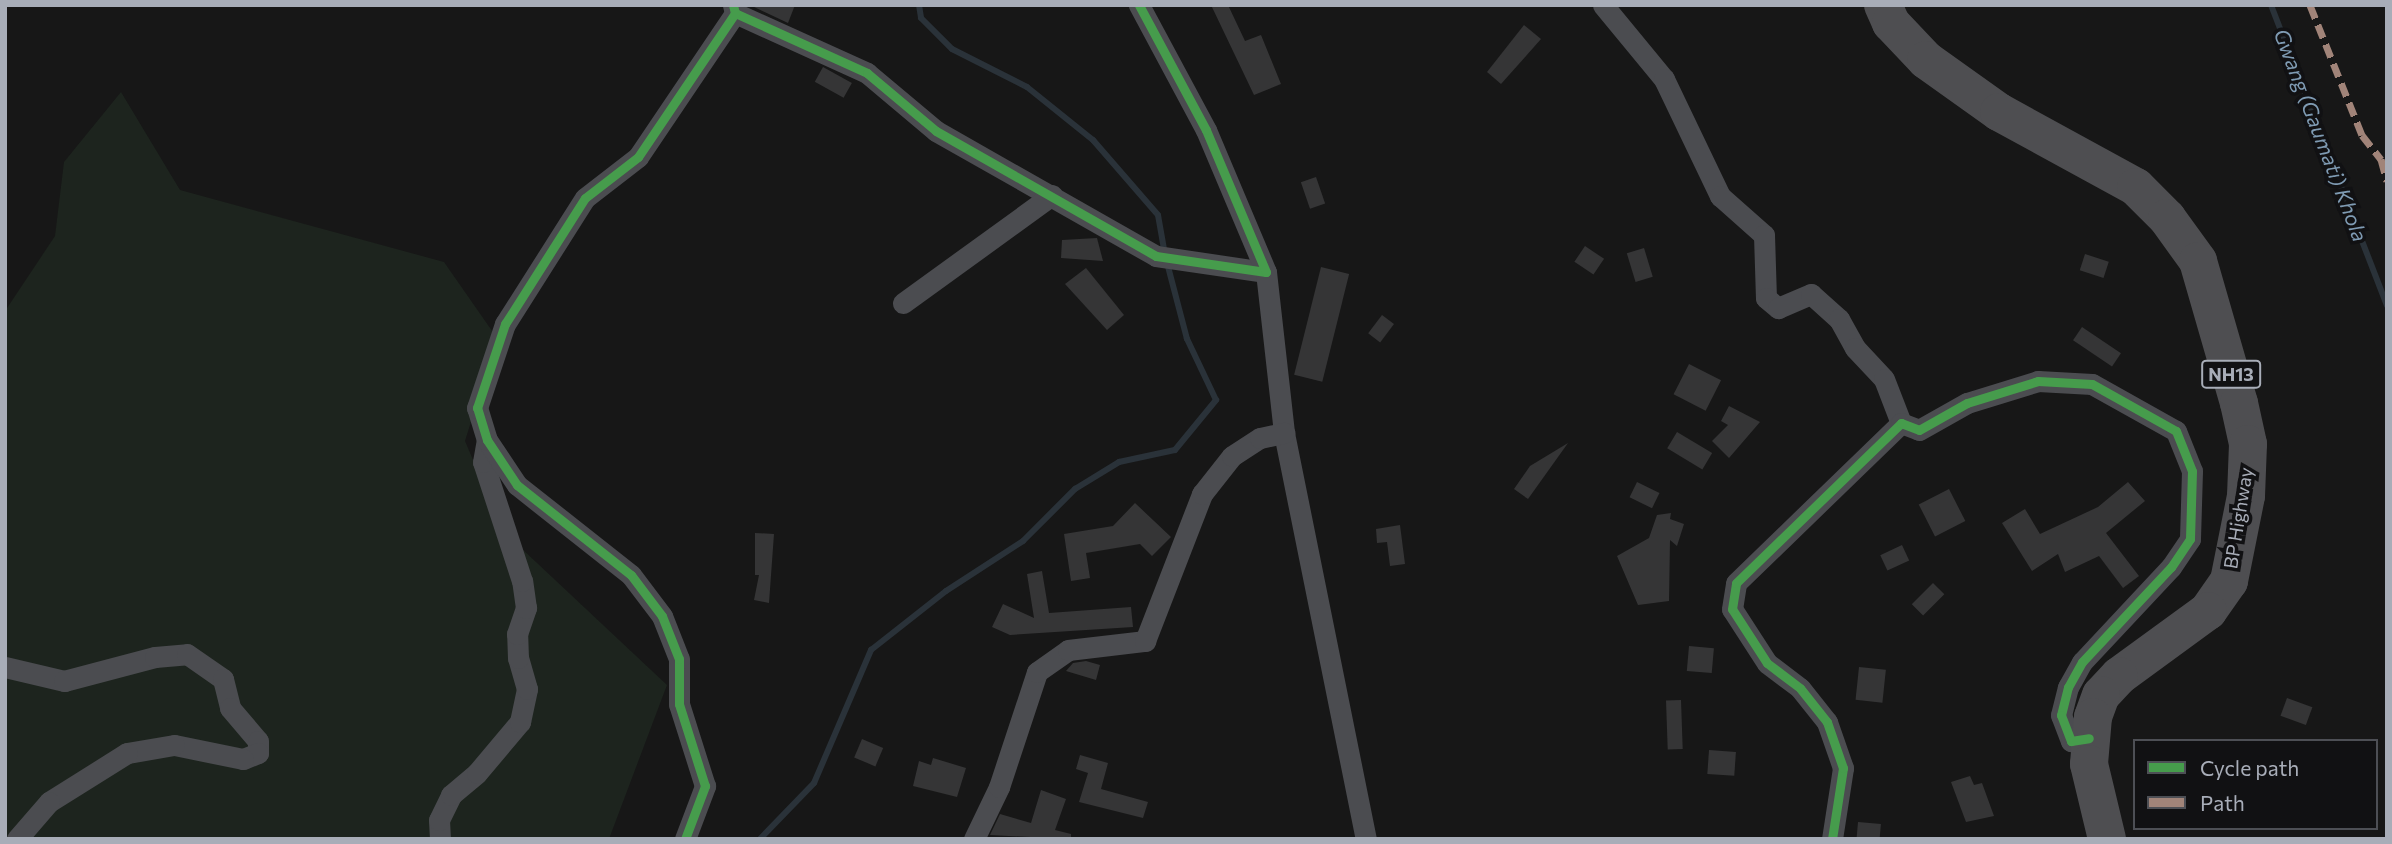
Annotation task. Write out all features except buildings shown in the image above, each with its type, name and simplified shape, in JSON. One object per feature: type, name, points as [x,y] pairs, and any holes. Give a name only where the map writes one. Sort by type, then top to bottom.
[{"type":"highway","name":"BP Highway","points":[[1883,5],[1891,23],[1926,60],[1999,113],[2136,187],[2167,218],[2199,261],[2239,403],[2248,444],[2246,496],[2228,581],[2208,611],[2101,695],[2089,738],[2089,764],[2107,839]]},
{"type":"street","points":[[1139,5],[1206,130],[1266,272],[1284,433],[1366,839]]},
{"type":"street","points":[[1603,5],[1664,79],[1720,195],[1763,235],[1766,298],[1778,308],[1811,294],[1839,319],[1855,348],[1884,379],[1900,423],[1919,430],[1967,402],[2038,381],[2092,384],[2176,431],[2192,471],[2190,540],[2082,662],[2068,687],[2061,715],[2071,741],[2089,738]]},
{"type":"street","points":[[685,839],[705,786],[679,705],[679,659],[662,616],[631,575],[517,485],[487,440],[477,408],[505,324],[585,198],[638,157],[734,9],[866,73],[936,131],[1052,195],[1156,257],[1266,272]]},
{"type":"street","points":[[903,303],[1052,195]]},
{"type":"street","points":[[1832,839],[1843,768],[1828,722],[1747,639],[1732,609],[1736,583],[1900,423]]},
{"type":"street","points":[[974,839],[999,787],[1037,672],[1068,650],[1145,641],[1202,494],[1232,456],[1260,438],[1284,433]]},
{"type":"street","points":[[440,839],[439,820],[451,795],[520,722],[527,689],[518,659],[517,634],[526,608],[522,581],[482,462],[487,440]]},
{"type":"street","points":[[5,667],[64,681],[155,657],[187,654],[223,679],[230,708],[258,741],[258,753],[243,759],[174,745],[127,753],[49,802],[17,839]]},
{"type":"shaded area","points":[[121,92],[180,190],[444,262],[497,338],[465,441],[503,531],[667,685],[609,839],[5,839],[5,311],[55,236],[64,162]]},
{"type":"waterway","points":[[919,5],[921,18],[952,49],[1027,87],[1093,140],[1158,215],[1165,253]]},
{"type":"waterway","name":"Gwang (Gaumati) Khola","points":[[2271,5],[2387,305]]},
{"type":"waterway","points":[[760,839],[814,783],[871,650],[946,591],[1023,541],[1075,489],[1119,462],[1175,450],[1216,400],[1187,339],[1167,263]]},
{"type":"marked path","points":[[2310,5],[2362,135],[2381,159],[2387,181]]},
{"type":"cycle path","points":[[733,5],[735,13],[867,73],[936,131],[1156,256],[1266,272],[1206,130],[1139,5]]},
{"type":"cycle path","points":[[685,839],[705,786],[679,704],[679,659],[662,616],[631,575],[517,485],[487,440],[477,408],[505,324],[585,198],[638,157],[735,13]]},
{"type":"cycle path","points":[[1832,839],[1843,768],[1827,722],[1800,688],[1767,663],[1732,609],[1736,583],[1901,423],[1919,430],[1967,403],[2038,381],[2092,384],[2176,431],[2192,471],[2190,539],[2171,567],[2082,662],[2068,687],[2061,715],[2071,741],[2089,738]]}]
